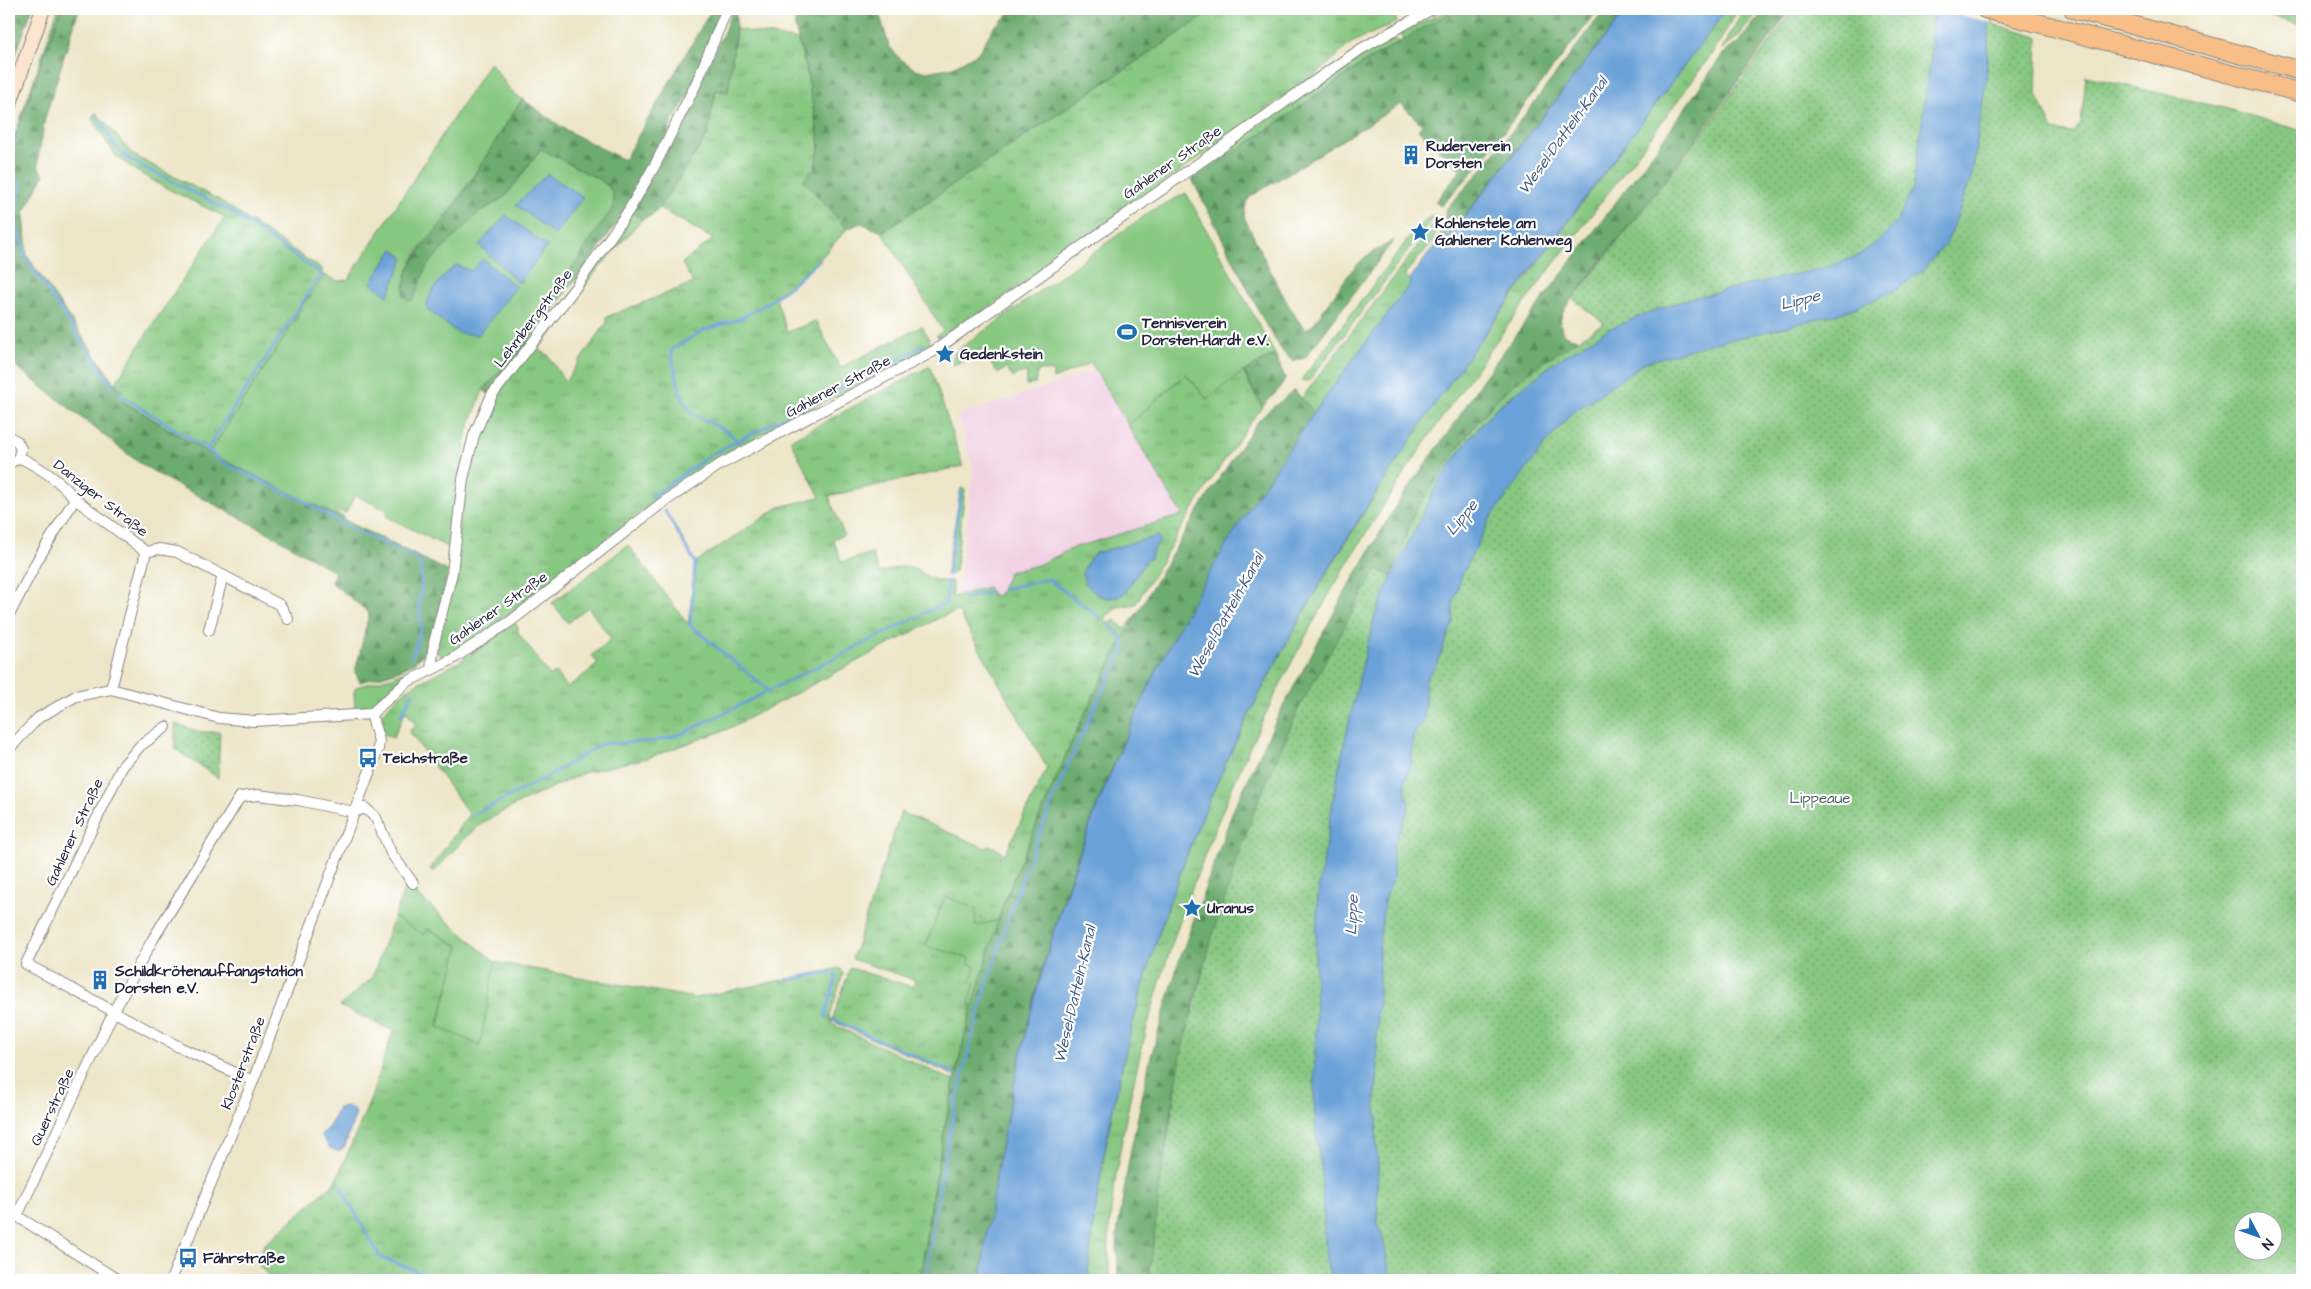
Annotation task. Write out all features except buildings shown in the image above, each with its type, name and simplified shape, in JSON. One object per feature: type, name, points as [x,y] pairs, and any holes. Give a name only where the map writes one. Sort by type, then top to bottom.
[{"type":"highway","points":[[1985,9],[2302,93]]},
{"type":"highway","points":[[2073,9],[2302,71]]},
{"type":"main road","points":[[9,106],[43,9]]},
{"type":"street","name":"Lehmbergstraße","points":[[431,669],[434,643],[452,573],[463,479],[478,427],[492,395],[575,288],[629,210],[655,165],[696,84],[727,9]]},
{"type":"street","name":"Gahlener Straße","points":[[370,714],[407,682],[451,660],[511,621],[662,503],[720,464],[934,351],[1326,73],[1361,49],[1432,9]]},
{"type":"street","points":[[9,437],[20,444],[20,457],[9,463]]},
{"type":"street","name":"Danziger Straße","points":[[20,457],[33,464],[68,490],[75,499],[146,552],[110,689]]},
{"type":"street","points":[[9,616],[38,560],[75,499]]},
{"type":"street","points":[[146,552],[159,549],[177,552],[280,605],[288,619]]},
{"type":"street","points":[[208,630],[223,575]]},
{"type":"street","points":[[9,749],[38,718],[76,696],[110,689],[173,707],[236,720],[254,721],[370,714]]},
{"type":"street","name":"Klosterstraße","points":[[170,1280],[253,1081],[378,749],[379,741],[370,714]]},
{"type":"street","name":"Gahlener Straße","points":[[114,1011],[26,964],[122,767],[140,746],[166,727]]},
{"type":"street","points":[[253,1081],[181,1048],[114,1011],[153,939],[240,797],[258,796],[298,800],[354,812],[365,808],[376,818],[391,853],[413,883]]},
{"type":"street","name":"Querstraße","points":[[13,1213],[114,1011]]},
{"type":"street","points":[[13,1213],[118,1280]]},
{"type":"shaded area","points":[[1095,371],[1182,515],[1073,548],[1038,565],[1009,572],[999,595],[993,596],[976,590],[957,596],[974,468],[957,416]]},
{"type":"green space","points":[[9,9],[32,9],[9,73]]},
{"type":"green space","points":[[58,9],[61,9],[9,152]]},
{"type":"green space","points":[[61,9],[79,9],[45,118],[38,159],[39,168],[44,175],[24,213],[27,256],[115,384],[123,390],[117,396],[121,400],[206,452],[448,571],[438,618],[430,642],[420,658],[407,667],[360,682],[355,672],[369,615],[368,612],[331,582],[335,572],[267,532],[166,479],[138,462],[9,361],[9,152]]},
{"type":"green space","points":[[712,9],[725,9],[687,98],[672,121],[668,134],[625,210],[596,253],[489,394],[483,390],[503,368],[515,345],[554,294],[610,187],[540,149],[506,196],[477,214],[434,258],[412,302],[406,299],[402,292],[410,266],[458,201],[522,99],[566,130],[624,160]]},
{"type":"green space","points":[[732,9],[736,9],[736,29],[728,92],[716,90],[707,136],[659,208],[653,215],[642,219],[632,212],[676,133],[724,32]]},
{"type":"green space","points":[[797,9],[878,9],[889,46],[899,58],[913,68],[926,72],[953,67],[978,53],[994,27],[1015,9],[1215,9],[882,232],[861,223],[847,229],[803,180],[815,167],[820,146],[806,68],[795,27]]},
{"type":"green space","points":[[1215,9],[1386,9],[1395,16],[1397,22],[1351,43],[1323,69],[946,338],[936,336],[943,331],[882,232]]},
{"type":"green space","points":[[1450,9],[1456,9],[1403,40],[1402,32]]},
{"type":"green space","points":[[1456,9],[1599,9],[1470,175],[1441,206],[1435,202],[1461,170],[1418,130],[1422,125],[1401,104],[1250,197],[1246,203],[1244,217],[1283,295],[1292,311],[1306,329],[1312,326],[1352,270],[1365,257],[1394,240],[1305,358],[1293,362],[1283,352],[1268,329],[1193,181],[1368,60]]},
{"type":"green space","points":[[1605,9],[1627,9],[1440,247],[1436,244],[1443,228],[1446,209],[1477,175],[1521,120]]},
{"type":"green space","points":[[1726,9],[1738,9],[1716,48],[1464,386],[1365,535],[1297,651],[1277,691],[1251,745],[1216,827],[1171,947],[1139,1058],[1123,1134],[1109,1227],[1109,1280],[1096,1280],[1088,1273],[1095,1217],[1103,1160],[1126,1049],[1157,939],[1176,885],[1196,832],[1248,717],[1277,661],[1340,551],[1443,392]]},
{"type":"green space","points":[[1744,9],[1760,9],[1738,37],[1722,49]]},
{"type":"green space","points":[[1765,9],[1791,9],[1693,143],[1564,309],[1560,321],[1562,332],[1569,337],[1579,339],[1390,580],[1246,841],[1196,992],[1169,1124],[1149,1280],[1118,1280],[1117,1234],[1130,1154],[1150,1060],[1179,961],[1232,813],[1279,714],[1342,598],[1397,504],[1457,420],[1482,380],[1659,145],[1723,54],[1739,42]]},
{"type":"green space","name":"Lippeaue","points":[[1794,9],[1995,9],[1993,24],[2038,37],[2036,92],[2053,130],[2072,133],[2081,123],[2086,76],[2228,109],[2302,131],[2302,1280],[1149,1280],[1161,1178],[1182,1050],[1212,937],[1254,811],[1299,708],[1376,570],[1391,576],[1415,512],[1468,434],[1498,398],[1535,367],[1604,323],[1573,299],[1700,136]]},
{"type":"green space","points":[[2242,9],[2302,9],[2302,25],[2301,25]]},
{"type":"green space","points":[[736,29],[798,40],[806,68],[820,146],[815,167],[804,180],[847,229],[812,268],[776,298],[787,332],[816,321],[840,368],[922,326],[930,340],[929,349],[789,420],[687,478],[496,625],[463,648],[442,656],[437,652],[470,464],[480,429],[495,399],[632,212],[642,219],[589,280],[563,321],[538,349],[548,355],[565,382],[607,322],[606,317],[693,283],[682,263],[713,239],[659,208],[707,136],[716,90],[728,92]]},
{"type":"green space","points":[[1391,37],[1400,42],[1368,60],[1193,181],[1193,173],[1299,97]]},
{"type":"green space","points":[[490,62],[511,91],[522,99],[458,200],[438,228],[417,252],[406,275],[403,296],[409,301],[413,300],[427,266],[477,214],[506,196],[541,149],[602,181],[612,192],[614,203],[554,294],[515,345],[503,368],[483,390],[467,432],[451,549],[386,516],[388,511],[355,495],[346,513],[335,510],[335,512],[344,517],[343,519],[213,455],[209,450],[212,449],[298,316],[297,314],[308,297],[310,298],[324,275],[337,281],[348,280]]},
{"type":"green space","points":[[96,112],[133,155],[219,200],[323,270],[321,273],[324,275],[310,298],[308,297],[297,314],[298,316],[212,449],[206,452],[121,400],[117,396],[122,390],[115,384],[225,217],[164,187],[136,171],[117,157],[92,118]]},
{"type":"green space","points":[[1186,193],[1275,354],[1243,372],[1207,399],[1186,374],[1128,425],[1091,363],[1053,379],[1053,372],[1038,370],[1035,384],[1026,385],[1027,374],[1019,373],[1013,378],[1006,368],[998,374],[989,361],[992,359],[985,350],[982,352],[980,349],[963,361],[952,365],[955,352],[1151,211]]},
{"type":"green space","points":[[1435,215],[1309,381],[1301,380],[1411,235],[1425,220]]},
{"type":"green space","points":[[1441,215],[1433,241],[1404,275],[1412,282],[1314,412],[1301,399]]},
{"type":"green space","points":[[1275,354],[1285,378],[1280,388],[1262,407],[1244,372]]},
{"type":"green space","points":[[930,366],[963,466],[829,496],[844,535],[833,539],[842,562],[872,553],[879,573],[899,567],[912,567],[940,581],[952,581],[952,597],[988,587],[993,596],[999,595],[1009,572],[1038,565],[1073,548],[1182,515],[1128,425],[1186,374],[1207,399],[1243,372],[1262,407],[1212,479],[1136,604],[1118,607],[1104,618],[1108,624],[1115,620],[1125,629],[1144,604],[1086,712],[1006,896],[984,965],[955,1076],[832,1021],[850,968],[913,987],[915,980],[852,959],[901,812],[986,848],[990,845],[1005,854],[1047,768],[958,611],[943,616],[728,729],[648,758],[586,772],[521,802],[484,822],[467,836],[434,872],[430,869],[469,814],[409,731],[416,726],[406,711],[393,738],[384,734],[381,714],[400,695],[414,685],[459,662],[515,623],[519,629],[517,631],[550,676],[556,673],[567,688],[598,664],[592,655],[611,639],[588,607],[568,623],[552,603],[628,545],[688,624],[696,562],[779,507],[820,497],[790,440]],"holes":[[[1153,551],[1151,558],[1146,560],[1125,593],[1084,568],[1090,559]]]},
{"type":"green space","points":[[1294,390],[1314,412],[1230,540],[1172,640],[1122,746],[1092,819],[1065,894],[1042,970],[1022,1047],[992,1202],[981,1280],[920,1280],[938,1161],[963,1044],[989,946],[1026,848],[1069,748],[1104,674],[1165,566],[1208,496],[1254,427],[1268,411]]},
{"type":"green space","points":[[961,488],[965,490],[955,572],[946,575]]},
{"type":"green space","points":[[420,666],[414,674],[396,685],[375,705],[355,710],[354,692],[356,687],[395,676]]},
{"type":"green space","points":[[175,724],[201,732],[220,732],[218,778],[175,749]]},
{"type":"green space","points":[[406,885],[495,962],[480,1045],[438,1027],[459,946],[427,928],[425,935],[394,917]]},
{"type":"green space","points":[[945,896],[976,909],[975,926],[998,920],[973,1005],[969,1004],[975,983],[971,982],[975,966],[969,964],[970,958],[926,946]]},
{"type":"green space","points":[[394,917],[425,934],[426,928],[459,946],[438,1026],[479,1045],[495,962],[695,998],[840,968],[843,974],[830,1016],[832,1024],[954,1081],[930,1205],[920,1280],[272,1280],[256,1262],[264,1245],[336,1181],[371,1098],[393,1031],[340,1006],[372,978]]},
{"type":"water","name":"Wesel-Datteln-Kanal","points":[[1627,9],[1727,9],[1506,304],[1435,404],[1367,506],[1304,611],[1246,720],[1196,832],[1176,885],[1157,939],[1126,1049],[1103,1160],[1095,1217],[1088,1273],[1096,1280],[981,1280],[1006,1124],[1022,1047],[1042,971],[1065,895],[1092,821],[1121,748],[1154,676],[1210,572],[1273,472],[1306,424],[1412,282],[1409,280],[1436,244],[1441,247]]},
{"type":"water","name":"Lippe","points":[[1932,9],[1990,9],[1986,81],[1972,175],[1945,245],[1922,271],[1896,290],[1847,311],[1705,345],[1644,363],[1571,414],[1543,447],[1490,519],[1462,575],[1453,602],[1453,623],[1437,663],[1426,679],[1424,721],[1413,736],[1412,761],[1405,781],[1406,797],[1409,802],[1408,810],[1393,846],[1393,879],[1384,902],[1379,948],[1379,1008],[1376,1013],[1378,1026],[1376,1033],[1378,1069],[1375,1105],[1378,1119],[1376,1131],[1378,1224],[1382,1232],[1391,1280],[1332,1280],[1326,1261],[1321,1168],[1316,1134],[1314,1094],[1315,955],[1318,894],[1336,782],[1352,708],[1374,618],[1390,580],[1439,481],[1469,439],[1496,408],[1558,360],[1609,329],[1647,313],[1691,298],[1832,266],[1859,255],[1880,240],[1897,221],[1913,188],[1931,55]]},
{"type":"water","points":[[547,174],[583,197],[555,235],[516,205]]},
{"type":"water","points":[[506,215],[547,246],[519,283],[479,245]]},
{"type":"water","points":[[393,249],[404,258],[388,296],[371,283]]},
{"type":"water","points":[[483,259],[516,287],[478,335],[458,333],[428,310],[429,297],[436,285],[456,265],[471,271]]},
{"type":"water","points":[[1158,536],[1160,540],[1151,558],[1146,560],[1125,593],[1112,598],[1105,597],[1093,592],[1089,587],[1082,574],[1087,563],[1095,553]]},
{"type":"water","points":[[345,1106],[352,1108],[356,1113],[345,1146],[339,1152],[330,1148],[321,1135],[330,1125],[338,1108]]},
{"type":"pier","points":[[1937,9],[1992,9],[1992,23]]},
{"type":"waterway","points":[[97,116],[114,144],[128,159],[230,211],[321,274],[207,449]]},
{"type":"waterway","points":[[14,176],[21,187],[15,219],[26,259],[113,388]]},
{"type":"waterway","points":[[737,441],[722,429],[695,415],[690,410],[682,395],[671,350],[704,330],[739,319],[763,306],[792,285],[819,260]]},
{"type":"waterway","points":[[654,498],[652,496],[712,454],[924,346]]},
{"type":"waterway","points":[[119,394],[207,449],[222,462],[304,501],[352,529],[420,560],[422,586],[419,602],[421,628],[412,657]]},
{"type":"waterway","points":[[948,575],[961,492]]},
{"type":"waterway","points":[[665,511],[695,562],[690,625],[769,691]]},
{"type":"waterway","points":[[1004,589],[1048,579],[1100,618]]},
{"type":"waterway","points":[[945,603],[948,581]]},
{"type":"waterway","points":[[964,599],[990,592]]},
{"type":"waterway","points":[[473,815],[547,777],[601,744],[656,741],[682,734],[947,602]]},
{"type":"waterway","points":[[926,1280],[953,1116],[973,1035],[996,956],[1023,877],[1053,800],[1087,724],[1124,649],[1123,639],[1111,626]]},
{"type":"waterway","points":[[401,715],[413,693]]},
{"type":"waterway","points":[[787,980],[824,973],[836,974],[825,1016],[827,1017]]},
{"type":"waterway","points":[[834,1020],[954,1073]]},
{"type":"waterway","points":[[339,1184],[380,1257],[439,1280]]},
{"type":"place","name":"Ruderverein Dorsten","points":[[1411,155]]},
{"type":"place","name":"Kohlenstele am Gahlener Kohlenweg","points":[[1420,232]]},
{"type":"place","name":"Tennisverein Dorsten-Hardt e.V.","points":[[1127,332]]},
{"type":"place","name":"Gedenkstein","points":[[945,354]]},
{"type":"place","name":"Teichstraße","points":[[368,758]]},
{"type":"place","name":"Uranus","points":[[1192,908]]},
{"type":"place","name":"Schildkrötenauffangstation Dorsten e.V.","points":[[100,980]]},
{"type":"place","name":"Fährstraße","points":[[188,1258]]}]
